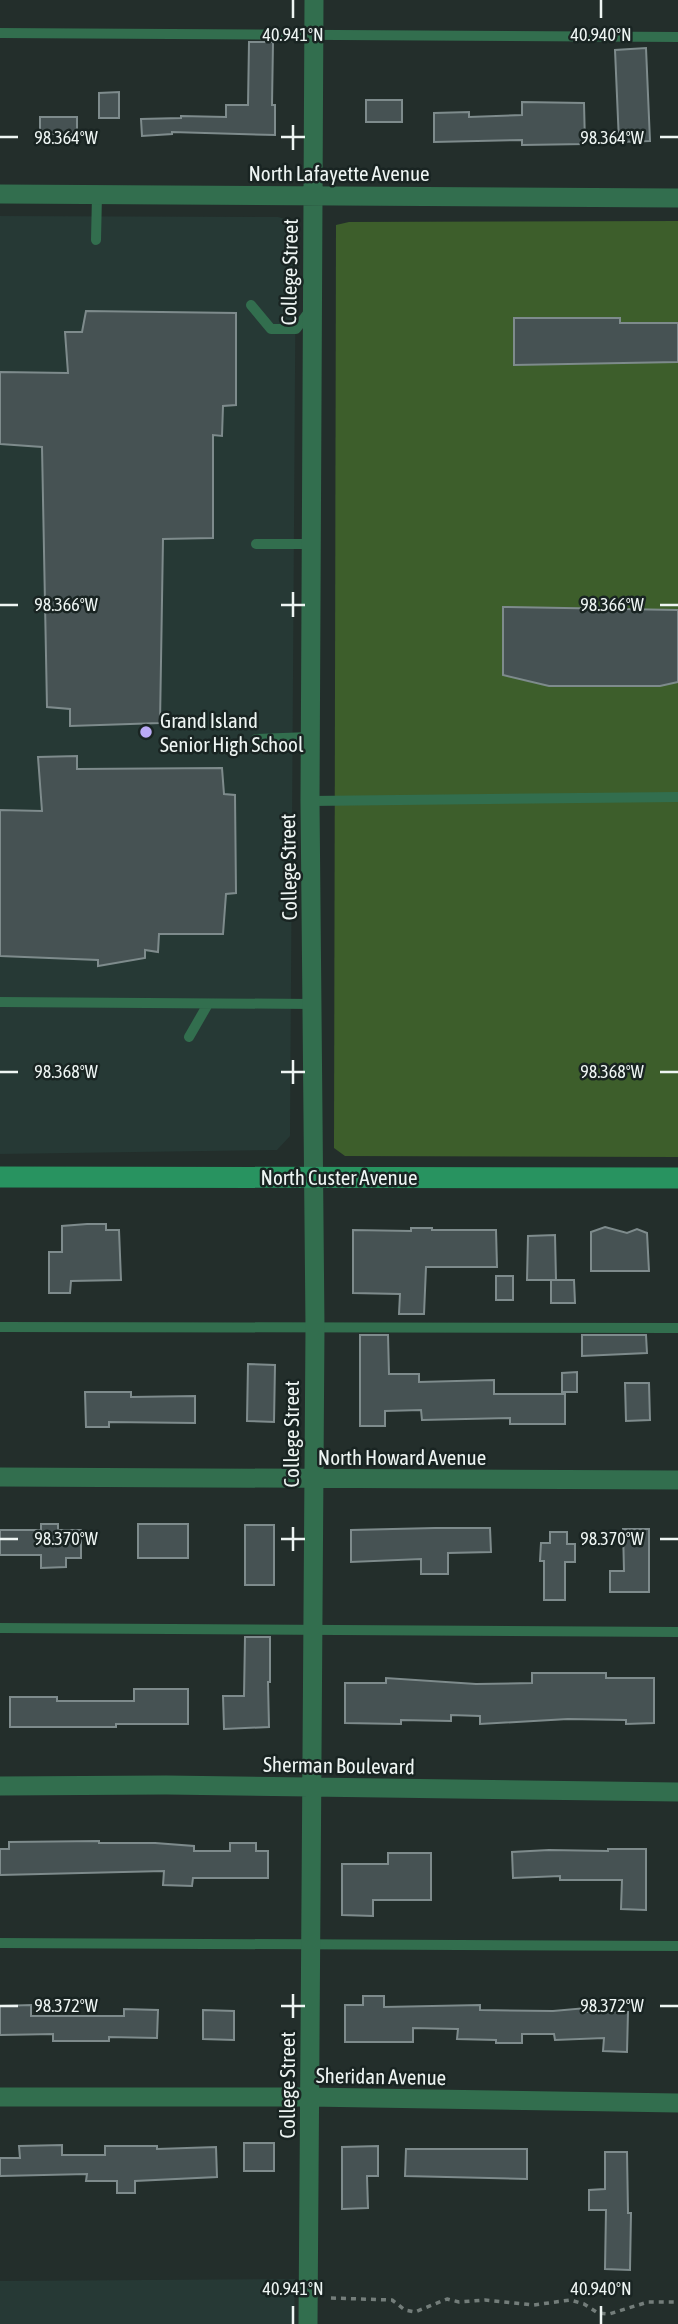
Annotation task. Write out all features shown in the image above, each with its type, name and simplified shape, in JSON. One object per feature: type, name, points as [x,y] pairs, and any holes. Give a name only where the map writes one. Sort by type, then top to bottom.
[{"type":"street","name":"College Street","points":[[308,2324],[315,1327],[310,801],[314,0]]},
{"type":"street","name":"North Lafayette Avenue","points":[[0,194],[678,198]]},
{"type":"street","name":"North Custer Avenue","points":[[0,1177],[678,1178]]},
{"type":"street","name":"North Howard Avenue","points":[[0,1477],[678,1480]]},
{"type":"street","name":"Sherman Boulevard","points":[[0,1786],[678,1792]]},
{"type":"street","name":"Sheridan Avenue","points":[[0,2097],[309,2097],[678,2103]]},
{"type":"lane","points":[[0,33],[678,37]]},
{"type":"lane","points":[[96,240],[97,195]]},
{"type":"lane","points":[[251,305],[271,328],[296,328],[311,309]]},
{"type":"lane","points":[[256,544],[313,544]]},
{"type":"lane","points":[[256,739],[310,737]]},
{"type":"lane","points":[[310,801],[678,797]]},
{"type":"lane","points":[[0,1002],[313,1004]]},
{"type":"lane","points":[[189,1037],[208,1004]]},
{"type":"lane","points":[[0,1327],[678,1328]]},
{"type":"lane","points":[[0,1628],[678,1632]]},
{"type":"lane","points":[[0,1943],[678,1946]]},
{"type":"path","points":[[331,2298],[392,2300],[405,2310],[415,2312],[447,2299],[459,2302],[485,2300],[534,2305],[570,2300],[609,2314],[648,2302],[678,2302]]},
{"type":"shaded area","name":"Grand Island Senior High School","points":[[0,216],[278,217],[296,222],[290,1136],[277,1150],[0,1154]]},
{"type":"shaded area","points":[[295,2279],[294,2324],[0,2324],[0,2281]]},
{"type":"green space","points":[[678,221],[678,1157],[345,1156],[334,1148],[336,225],[349,222]]},
{"type":"building","points":[[249,42],[273,42],[272,105],[275,105],[275,135],[172,132],[142,136],[141,119],[226,117],[226,105],[248,105]]},
{"type":"building","points":[[646,48],[650,141],[619,142],[615,50]]},
{"type":"building","points":[[119,92],[119,118],[99,118],[99,93]]},
{"type":"building","points":[[366,100],[402,100],[402,122],[366,122]]},
{"type":"building","points":[[522,102],[584,103],[585,144],[522,145],[522,140],[434,142],[434,113],[469,112],[469,117],[522,115]]},
{"type":"building","points":[[40,117],[77,117],[77,134],[40,134]]},
{"type":"building","points":[[86,311],[236,313],[236,405],[223,406],[222,436],[213,435],[213,538],[163,539],[160,723],[70,726],[70,709],[47,707],[42,447],[0,444],[0,372],[68,373],[65,332],[82,332]]},
{"type":"building","points":[[514,318],[620,318],[620,323],[678,323],[678,362],[514,365]]},
{"type":"building","points":[[503,607],[678,610],[678,682],[660,686],[549,686],[503,675]]},
{"type":"building","points":[[77,756],[77,769],[222,768],[224,794],[235,795],[236,893],[226,894],[223,934],[159,934],[158,952],[145,950],[145,958],[98,966],[98,960],[0,956],[0,810],[42,811],[38,757]]},
{"type":"building","points":[[106,1224],[106,1230],[119,1230],[121,1280],[71,1281],[70,1293],[49,1293],[49,1252],[62,1252],[62,1226]]},
{"type":"building","points":[[605,1227],[627,1233],[637,1229],[647,1233],[649,1271],[591,1271],[591,1232]]},
{"type":"building","points":[[411,1228],[496,1230],[497,1267],[426,1267],[424,1314],[399,1314],[400,1294],[353,1293],[353,1230],[411,1231]]},
{"type":"building","points":[[555,1235],[556,1280],[527,1280],[528,1236]]},
{"type":"building","points":[[496,1276],[513,1276],[513,1300],[496,1300]]},
{"type":"building","points":[[551,1280],[574,1280],[575,1303],[551,1303]]},
{"type":"building","points":[[360,1335],[388,1335],[389,1374],[419,1374],[419,1382],[494,1380],[494,1394],[565,1394],[565,1424],[510,1424],[510,1418],[422,1420],[421,1410],[385,1411],[385,1426],[360,1426]]},
{"type":"building","points":[[582,1335],[646,1335],[647,1353],[582,1356]]},
{"type":"building","points":[[248,1364],[275,1365],[274,1422],[247,1421]]},
{"type":"building","points":[[577,1372],[577,1392],[562,1392],[562,1373]]},
{"type":"building","points":[[625,1383],[649,1383],[650,1420],[626,1421]]},
{"type":"building","points":[[85,1392],[131,1392],[131,1397],[195,1396],[195,1423],[109,1422],[109,1427],[86,1427]]},
{"type":"building","points":[[41,1524],[58,1524],[58,1530],[81,1530],[81,1558],[66,1558],[66,1567],[41,1568],[41,1555],[0,1555],[0,1530],[41,1530]]},
{"type":"building","points":[[138,1524],[188,1524],[188,1558],[138,1558]]},
{"type":"building","points":[[245,1525],[274,1525],[274,1585],[245,1585]]},
{"type":"building","points":[[490,1528],[491,1552],[448,1553],[448,1574],[421,1574],[421,1559],[351,1562],[351,1530]]},
{"type":"building","points":[[623,1529],[649,1529],[649,1592],[610,1592],[610,1571],[624,1571]]},
{"type":"building","points":[[550,1532],[567,1532],[567,1544],[575,1544],[575,1562],[565,1562],[565,1600],[544,1600],[541,1543],[550,1543]]},
{"type":"building","points":[[245,1637],[270,1637],[269,1727],[224,1729],[223,1696],[244,1696]]},
{"type":"building","points":[[532,1673],[606,1673],[606,1678],[654,1678],[654,1723],[626,1724],[626,1720],[568,1719],[480,1724],[480,1716],[451,1715],[451,1721],[345,1723],[345,1683],[386,1683],[386,1678],[476,1684],[532,1683]]},
{"type":"building","points":[[134,1689],[188,1689],[188,1724],[10,1727],[10,1697],[57,1697],[57,1701],[134,1701]]},
{"type":"building","points":[[99,1841],[194,1846],[194,1851],[230,1851],[230,1843],[256,1843],[256,1851],[268,1851],[268,1878],[193,1878],[192,1886],[163,1885],[164,1871],[0,1875],[0,1849],[9,1849],[9,1842]]},
{"type":"building","points":[[646,1849],[646,1910],[621,1909],[622,1880],[560,1880],[560,1876],[513,1878],[512,1852]]},
{"type":"building","points":[[388,1853],[431,1853],[431,1900],[373,1900],[373,1916],[342,1915],[342,1864],[388,1864]]},
{"type":"building","points":[[363,1996],[384,1996],[384,2007],[480,2005],[480,2010],[553,2011],[586,2008],[586,2012],[628,2012],[627,2052],[603,2051],[604,2038],[555,2040],[554,2034],[522,2034],[522,2043],[496,2043],[496,2040],[457,2039],[458,2029],[413,2028],[413,2042],[345,2042],[345,2005],[363,2005]]},
{"type":"building","points":[[31,2005],[31,2016],[124,2016],[124,2009],[158,2010],[157,2038],[109,2037],[109,2041],[53,2041],[53,2034],[0,2035],[0,2006]]},
{"type":"building","points":[[203,2010],[234,2011],[234,2040],[203,2039]]},
{"type":"building","points":[[244,2143],[274,2143],[274,2171],[244,2171]]},
{"type":"building","points":[[62,2145],[62,2155],[105,2155],[105,2146],[157,2146],[157,2149],[216,2147],[217,2177],[135,2181],[135,2193],[117,2193],[117,2181],[86,2181],[87,2174],[0,2176],[0,2158],[20,2158],[19,2146]]},
{"type":"building","points":[[378,2146],[378,2176],[367,2176],[368,2208],[342,2209],[342,2147]]},
{"type":"building","points":[[406,2149],[527,2149],[527,2179],[405,2176]]},
{"type":"building","points":[[605,2152],[627,2152],[628,2213],[631,2213],[630,2270],[605,2269],[606,2210],[589,2210],[589,2190],[605,2189]]},
{"type":"place","name":"Grand Island Senior High School","points":[[146,732]]}]
